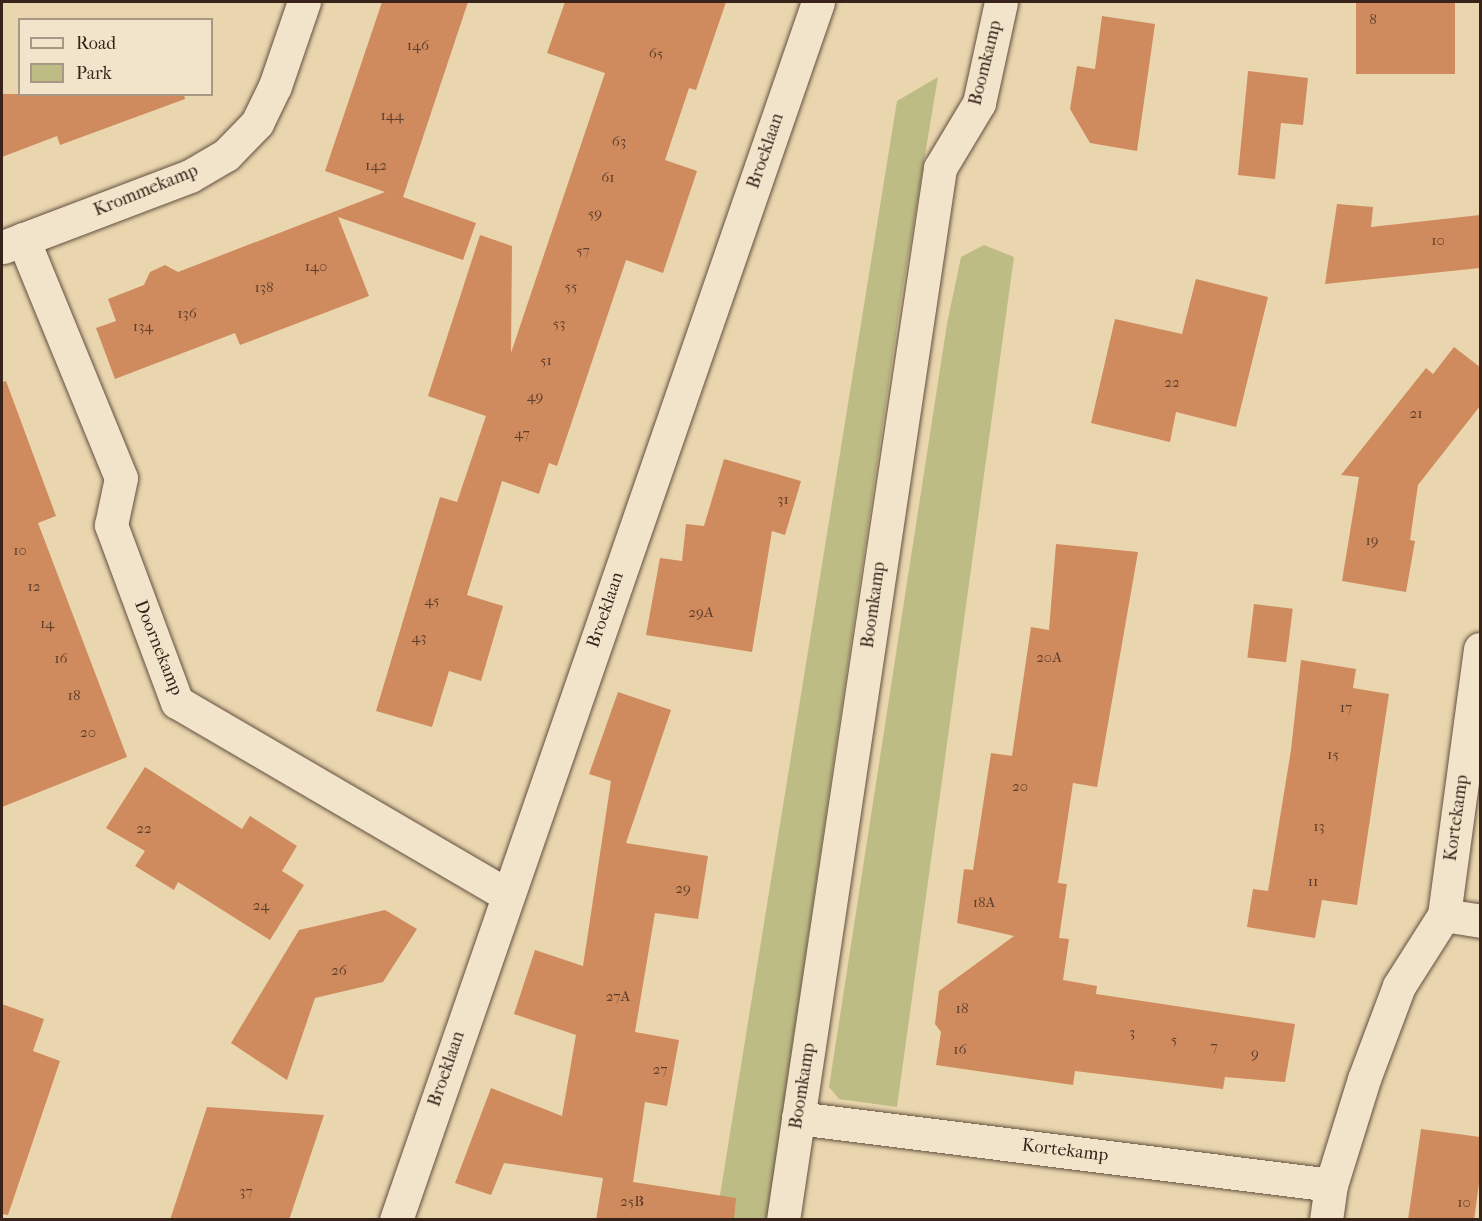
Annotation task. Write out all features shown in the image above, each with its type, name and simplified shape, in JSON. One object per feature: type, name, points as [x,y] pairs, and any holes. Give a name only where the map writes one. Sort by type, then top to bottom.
[{"type":"street","name":"Krommekamp","points":[[12,243],[190,176],[226,155],[257,123],[275,86],[304,2]]},
{"type":"street","name":"Broeklaan","points":[[396,1220],[818,2]]},
{"type":"street","name":"Boomkamp","points":[[783,1220],[940,168],[979,104],[1001,2]]},
{"type":"street","name":"Doornekamp","points":[[12,243],[120,478],[111,525],[177,702],[507,895]]},
{"type":"street","name":"Kortekamp","points":[[1326,1220],[1331,1185],[1364,1079],[1399,986],[1444,915],[1480,649]]},
{"type":"street","points":[[1444,915],[1480,921]]},
{"type":"street","name":"Kortekamp","points":[[798,1118],[1331,1185]]},
{"type":"green space","points":[[938,77],[901,299],[767,1219],[716,1220],[897,101]]},
{"type":"green space","points":[[984,245],[1014,257],[897,1107],[839,1099],[829,1087],[947,324],[961,257]]},
{"type":"building","points":[[382,2],[468,2],[403,197],[476,223],[463,260],[338,217],[369,296],[240,345],[235,333],[115,379],[96,328],[116,321],[108,299],[144,285],[150,272],[165,265],[178,272],[385,192],[325,171]]},
{"type":"building","points":[[565,2],[726,2],[696,90],[689,88],[665,160],[697,171],[663,273],[626,260],[557,466],[549,463],[539,494],[502,481],[467,595],[503,606],[481,681],[449,671],[432,727],[376,711],[440,497],[457,502],[486,416],[428,396],[480,235],[512,246],[511,353],[605,73],[547,53]]},
{"type":"building","points":[[1356,2],[1455,2],[1455,74],[1356,74]]},
{"type":"building","points":[[1102,16],[1155,24],[1137,151],[1090,143],[1070,109],[1077,66],[1095,69]]},
{"type":"building","points":[[1248,71],[1308,78],[1303,125],[1281,123],[1275,179],[1238,175]]},
{"type":"building","points":[[2,94],[18,94],[18,96],[184,96],[185,99],[60,145],[57,136],[2,157]]},
{"type":"building","points":[[1337,204],[1373,207],[1371,227],[1480,215],[1480,268],[1325,284]]},
{"type":"building","points":[[1196,279],[1268,297],[1236,427],[1176,412],[1170,442],[1091,423],[1115,319],[1182,334]]},
{"type":"building","points":[[1454,347],[1480,367],[1480,406],[1418,485],[1410,540],[1415,541],[1406,592],[1342,581],[1359,477],[1341,475],[1426,368],[1433,374]]},
{"type":"building","points":[[6,381],[56,516],[38,523],[127,757],[2,807],[2,382]]},
{"type":"building","points":[[724,459],[801,481],[785,535],[772,531],[752,652],[646,635],[660,558],[682,561],[686,524],[704,526]]},
{"type":"building","points":[[1056,544],[1138,552],[1097,787],[1073,783],[1058,883],[1067,884],[1059,938],[1069,939],[1063,980],[1097,986],[1096,994],[1295,1024],[1285,1082],[1225,1077],[1223,1089],[1075,1071],[1073,1085],[936,1065],[941,1032],[935,1024],[939,991],[1014,936],[957,923],[964,869],[973,870],[991,753],[1012,756],[1031,627],[1049,630]]},
{"type":"building","points":[[1254,604],[1293,609],[1286,662],[1247,658]]},
{"type":"building","points":[[1301,660],[1356,669],[1353,688],[1389,694],[1357,905],[1322,900],[1315,938],[1247,927],[1253,889],[1268,891],[1291,750]]},
{"type":"building","points":[[618,692],[671,710],[626,843],[708,856],[698,919],[655,913],[635,1032],[679,1040],[667,1106],[645,1102],[633,1182],[736,1198],[734,1220],[596,1220],[603,1178],[504,1163],[491,1195],[455,1183],[491,1088],[562,1116],[576,1035],[514,1014],[535,950],[583,966],[611,781],[589,774]]},
{"type":"building","points":[[145,767],[242,829],[250,816],[297,846],[282,871],[304,885],[270,940],[178,882],[174,890],[135,866],[145,851],[106,828]]},
{"type":"building","points":[[385,910],[417,929],[383,982],[315,998],[287,1080],[231,1043],[299,930]]},
{"type":"building","points":[[2,1004],[44,1019],[33,1051],[60,1061],[8,1215],[2,1214]]},
{"type":"building","points":[[207,1107],[324,1115],[289,1220],[170,1220]]},
{"type":"building","points":[[1421,1129],[1480,1137],[1480,1176],[1474,1220],[1408,1220]]}]
